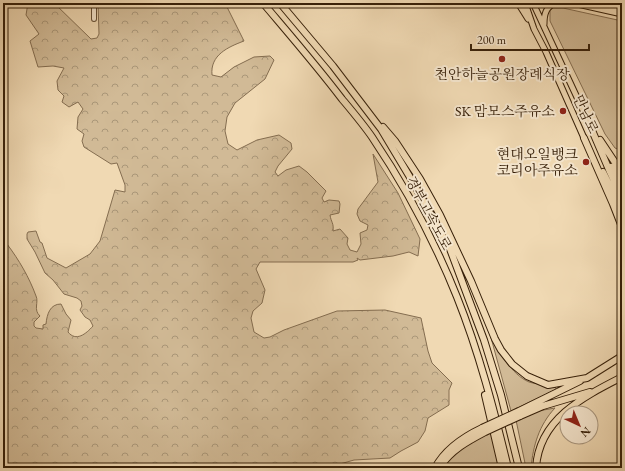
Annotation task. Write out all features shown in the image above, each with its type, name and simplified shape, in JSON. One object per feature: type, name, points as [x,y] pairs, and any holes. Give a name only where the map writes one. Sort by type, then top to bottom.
[{"type":"highway","name":"경부고속도로","points":[[264,3],[371,136],[401,184],[438,254],[457,298],[476,350],[508,468]]},
{"type":"highway","name":"경부고속도로","points":[[280,3],[333,66],[381,129],[450,249],[484,340],[501,395],[519,468]]},
{"type":"highway","points":[[333,66],[395,141],[420,179],[454,244],[495,339],[506,358],[520,372],[536,381],[548,385],[587,378],[622,356]]},
{"type":"highway","points":[[588,121],[622,173]]},
{"type":"highway","points":[[588,121],[609,164],[622,184]]},
{"type":"highway","name":"만남로","points":[[588,121],[622,198]]},
{"type":"highway","points":[[584,138],[622,227]]},
{"type":"highway","name":"만남로","points":[[584,138],[602,169],[622,210]]},
{"type":"highway","points":[[613,204],[622,220]]},
{"type":"highway","points":[[476,350],[502,468]]},
{"type":"highway","points":[[435,468],[454,445],[468,435],[484,430],[520,414],[622,361]]},
{"type":"highway","points":[[536,468],[542,443],[550,426],[567,410],[598,389],[622,377]]},
{"type":"highway","points":[[520,414],[598,389]]},
{"type":"highway","points":[[439,468],[458,447],[484,430]]},
{"type":"main road","points":[[518,3],[534,29]]},
{"type":"main road","name":"만남로","points":[[525,3],[534,29],[546,52],[584,138]]},
{"type":"main road","name":"만남로","points":[[533,3],[588,121]]},
{"type":"main road","points":[[545,29],[544,19],[546,11],[549,6],[555,3]]},
{"type":"main road","points":[[573,3],[622,14]]},
{"type":"main road","points":[[593,3],[622,10]]},
{"type":"main road","points":[[614,3],[622,5]]},
{"type":"street","points":[[92,3],[94,7],[94,20]]},
{"type":"green space","points":[[28,3],[54,3],[91,39],[97,38],[99,34],[98,3],[225,3],[244,41],[226,49],[217,57],[212,68],[212,75],[221,77],[234,67],[254,57],[270,56],[274,60],[265,79],[235,103],[227,117],[225,131],[228,144],[237,150],[257,140],[279,135],[291,143],[292,149],[275,172],[278,176],[286,170],[299,166],[326,191],[322,198],[324,202],[329,200],[339,201],[339,213],[330,215],[333,224],[333,231],[340,229],[348,238],[347,244],[350,250],[357,252],[361,244],[360,233],[367,230],[368,225],[360,221],[357,214],[358,209],[378,182],[373,154],[398,193],[420,239],[418,256],[409,252],[393,256],[360,260],[357,258],[358,260],[353,262],[260,262],[256,269],[265,290],[262,303],[253,311],[251,318],[254,332],[264,338],[337,311],[385,310],[421,318],[432,363],[452,383],[449,390],[449,405],[428,418],[425,431],[418,442],[390,458],[354,460],[326,468],[3,468],[3,429],[7,425],[3,418],[3,244],[7,244],[20,262],[37,298],[36,309],[40,316],[34,322],[34,326],[36,328],[43,329],[43,325],[46,324],[50,310],[57,304],[61,304],[71,320],[68,332],[74,336],[81,336],[93,326],[90,320],[85,317],[80,310],[82,306],[81,301],[77,298],[64,294],[53,280],[45,273],[27,239],[27,234],[28,232],[36,231],[47,258],[66,268],[90,254],[100,241],[115,190],[125,192],[125,185],[117,163],[111,164],[84,147],[82,141],[84,134],[77,129],[78,117],[83,109],[78,102],[69,107],[62,102],[64,96],[58,90],[57,81],[64,68],[53,66],[38,67],[30,41],[39,34],[26,15]]},
{"type":"green space","points":[[553,8],[563,8],[622,21],[622,151],[615,148],[605,134],[550,21],[550,10]]},
{"type":"green space","points":[[490,334],[501,355],[517,374],[529,382],[553,386],[556,388],[555,390],[511,411]]},
{"type":"green space","points":[[555,408],[545,421],[538,436],[533,452],[531,468],[526,468],[516,420],[532,412]]},
{"type":"green space","points":[[491,432],[499,468],[442,468],[457,452]]},
{"type":"place","name":"천안하늘공원장례식장","points":[[502,59]]},
{"type":"place","name":"SK 맘모스주유소","points":[[563,111]]},
{"type":"place","name":"현대오일뱅크 코리아주유소","points":[[586,162]]}]
